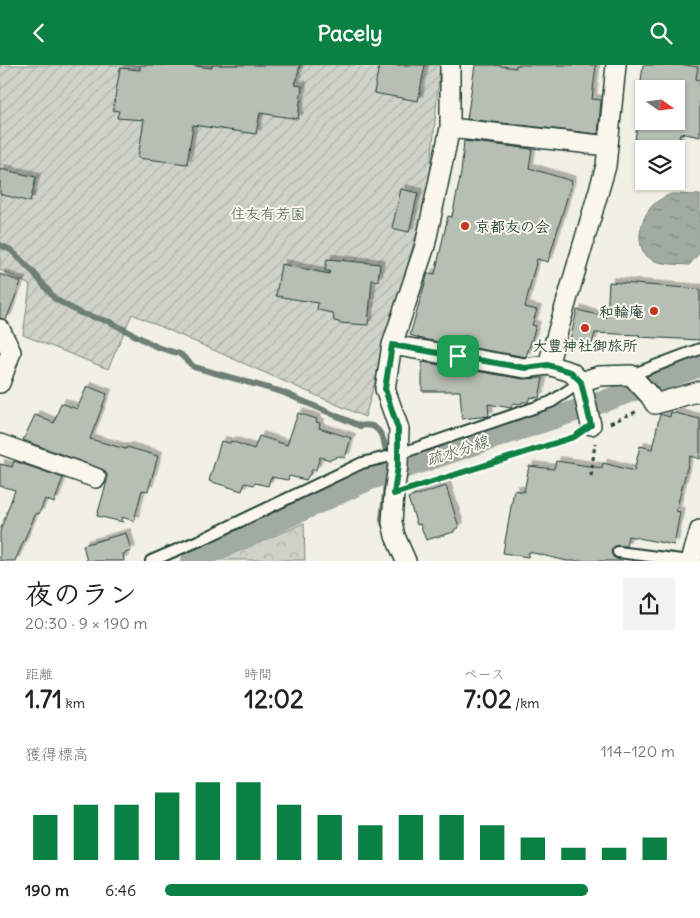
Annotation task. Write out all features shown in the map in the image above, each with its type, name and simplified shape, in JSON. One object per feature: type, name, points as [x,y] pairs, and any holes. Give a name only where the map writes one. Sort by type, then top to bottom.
[{"type":"street","points":[[406,561],[395,536],[392,522],[398,459],[398,429],[385,389],[392,345],[425,246],[450,128],[450,65]]},
{"type":"street","points":[[548,365],[606,166],[616,65]]},
{"type":"street","points":[[450,128],[608,145]]},
{"type":"street","points":[[0,329],[11,352],[0,383]]},
{"type":"street","points":[[392,345],[525,368],[548,365],[571,372],[581,382],[589,414]]},
{"type":"street","points":[[581,382],[599,376],[635,379],[653,400],[700,391]]},
{"type":"street","points":[[0,444],[96,478]]},
{"type":"street","points":[[694,558],[700,530]]},
{"type":"lane","points":[[635,379],[700,349]]},
{"type":"lane","points":[[151,561],[205,538],[362,463],[398,459],[551,402],[581,382]]},
{"type":"lane","points":[[624,555],[694,558]]},
{"type":"path","points":[[589,414],[606,425],[653,400]]},
{"type":"path","points":[[589,414],[595,445],[591,475]]},
{"type":"path","points":[[394,489],[574,437],[589,414]]},
{"type":"green space","name":"住友有芳園","points":[[0,65],[440,65],[429,189],[365,417],[132,314],[108,369],[23,335],[30,285],[0,270]]},
{"type":"green space","points":[[304,523],[305,560],[219,560]]},
{"type":"water","points":[[672,194],[700,195],[700,252],[689,265],[666,263],[651,259],[643,251],[641,245],[640,231],[648,211],[657,202]]},
{"type":"building","points":[[140,65],[187,65],[212,68],[212,65],[300,65],[295,85],[302,86],[298,119],[260,113],[256,134],[193,125],[187,164],[138,158],[144,120],[117,118],[119,111],[113,110],[120,68],[140,70]]},
{"type":"building","points":[[379,65],[425,65],[418,101],[374,93]]},
{"type":"building","points":[[475,65],[516,68],[516,65],[596,65],[592,99],[601,100],[598,134],[467,119]]},
{"type":"building","points":[[643,65],[685,65],[698,67],[696,79],[700,80],[700,137],[680,133],[679,140],[635,140],[634,145],[636,130],[685,130],[685,80],[641,80]]},
{"type":"building","points":[[464,141],[532,149],[529,168],[572,181],[548,262],[537,259],[532,278],[525,307],[537,310],[532,325],[536,326],[526,357],[422,339],[410,335],[428,273],[435,274],[448,216],[452,217],[461,173]]},
{"type":"building","points":[[0,169],[36,177],[30,202],[0,194]]},
{"type":"building","points":[[401,189],[418,193],[409,232],[392,228]]},
{"type":"building","points":[[327,259],[380,264],[378,281],[372,280],[368,325],[339,323],[334,321],[333,313],[317,310],[318,303],[276,296],[281,264],[329,274],[330,271],[325,271]]},
{"type":"building","points":[[0,274],[21,282],[6,320],[0,318]]},
{"type":"building","name":"和輪庵","points":[[609,282],[700,289],[700,340],[595,333],[592,344],[570,340],[577,310],[607,317]]},
{"type":"building","points":[[422,362],[523,379],[543,378],[539,398],[530,397],[528,402],[522,402],[521,404],[513,403],[511,408],[488,404],[489,416],[462,419],[460,391],[422,391]]},
{"type":"building","points":[[87,386],[107,394],[90,439],[158,456],[148,491],[142,490],[134,521],[122,517],[123,522],[97,516],[107,481],[107,475],[104,470],[23,440],[35,415],[54,423],[61,403],[77,409]]},
{"type":"building","points":[[671,412],[700,419],[700,459],[690,456],[676,511],[680,512],[674,545],[628,536],[626,546],[616,546],[611,551],[613,557],[622,561],[567,561],[529,552],[528,557],[503,553],[514,490],[524,492],[529,466],[554,469],[556,461],[602,468],[603,463],[634,471],[640,446],[652,449],[660,414],[670,417]]},
{"type":"building","points":[[298,413],[317,419],[316,422],[320,423],[319,428],[351,438],[345,458],[339,456],[330,460],[320,457],[316,470],[312,470],[306,480],[289,476],[288,480],[271,477],[268,486],[245,483],[242,491],[209,481],[221,441],[230,443],[231,441],[254,449],[259,436],[287,445]]},
{"type":"building","points":[[14,461],[63,478],[54,503],[45,499],[39,514],[36,513],[15,561],[0,561],[0,531],[15,490],[0,486],[0,464],[12,467]]},
{"type":"building","points":[[446,486],[459,527],[454,532],[426,540],[420,524],[417,525],[408,498]]},
{"type":"building","points":[[126,533],[131,551],[123,554],[124,561],[87,561],[83,545]]},
{"type":"waterway","points":[[0,245],[11,250],[34,273],[55,299],[80,313],[110,322],[157,347],[180,354],[194,367],[282,392],[360,426],[372,426],[379,432],[384,442],[386,454],[387,468],[382,520],[385,528]]},
{"type":"waterway","name":"疏水分線","points":[[192,561],[370,479],[599,403],[700,366]]},
{"type":"place","name":"京都友の会","points":[[465,226]]},
{"type":"place","name":"和輪庵","points":[[654,311]]},
{"type":"place","name":"大豊神社御旅所","points":[[585,328]]},
{"type":"route","points":[[392,345],[458,356],[525,368],[548,365],[571,372],[581,382],[591,425],[574,437],[394,494],[398,465],[398,429],[385,389],[392,345]]}]
